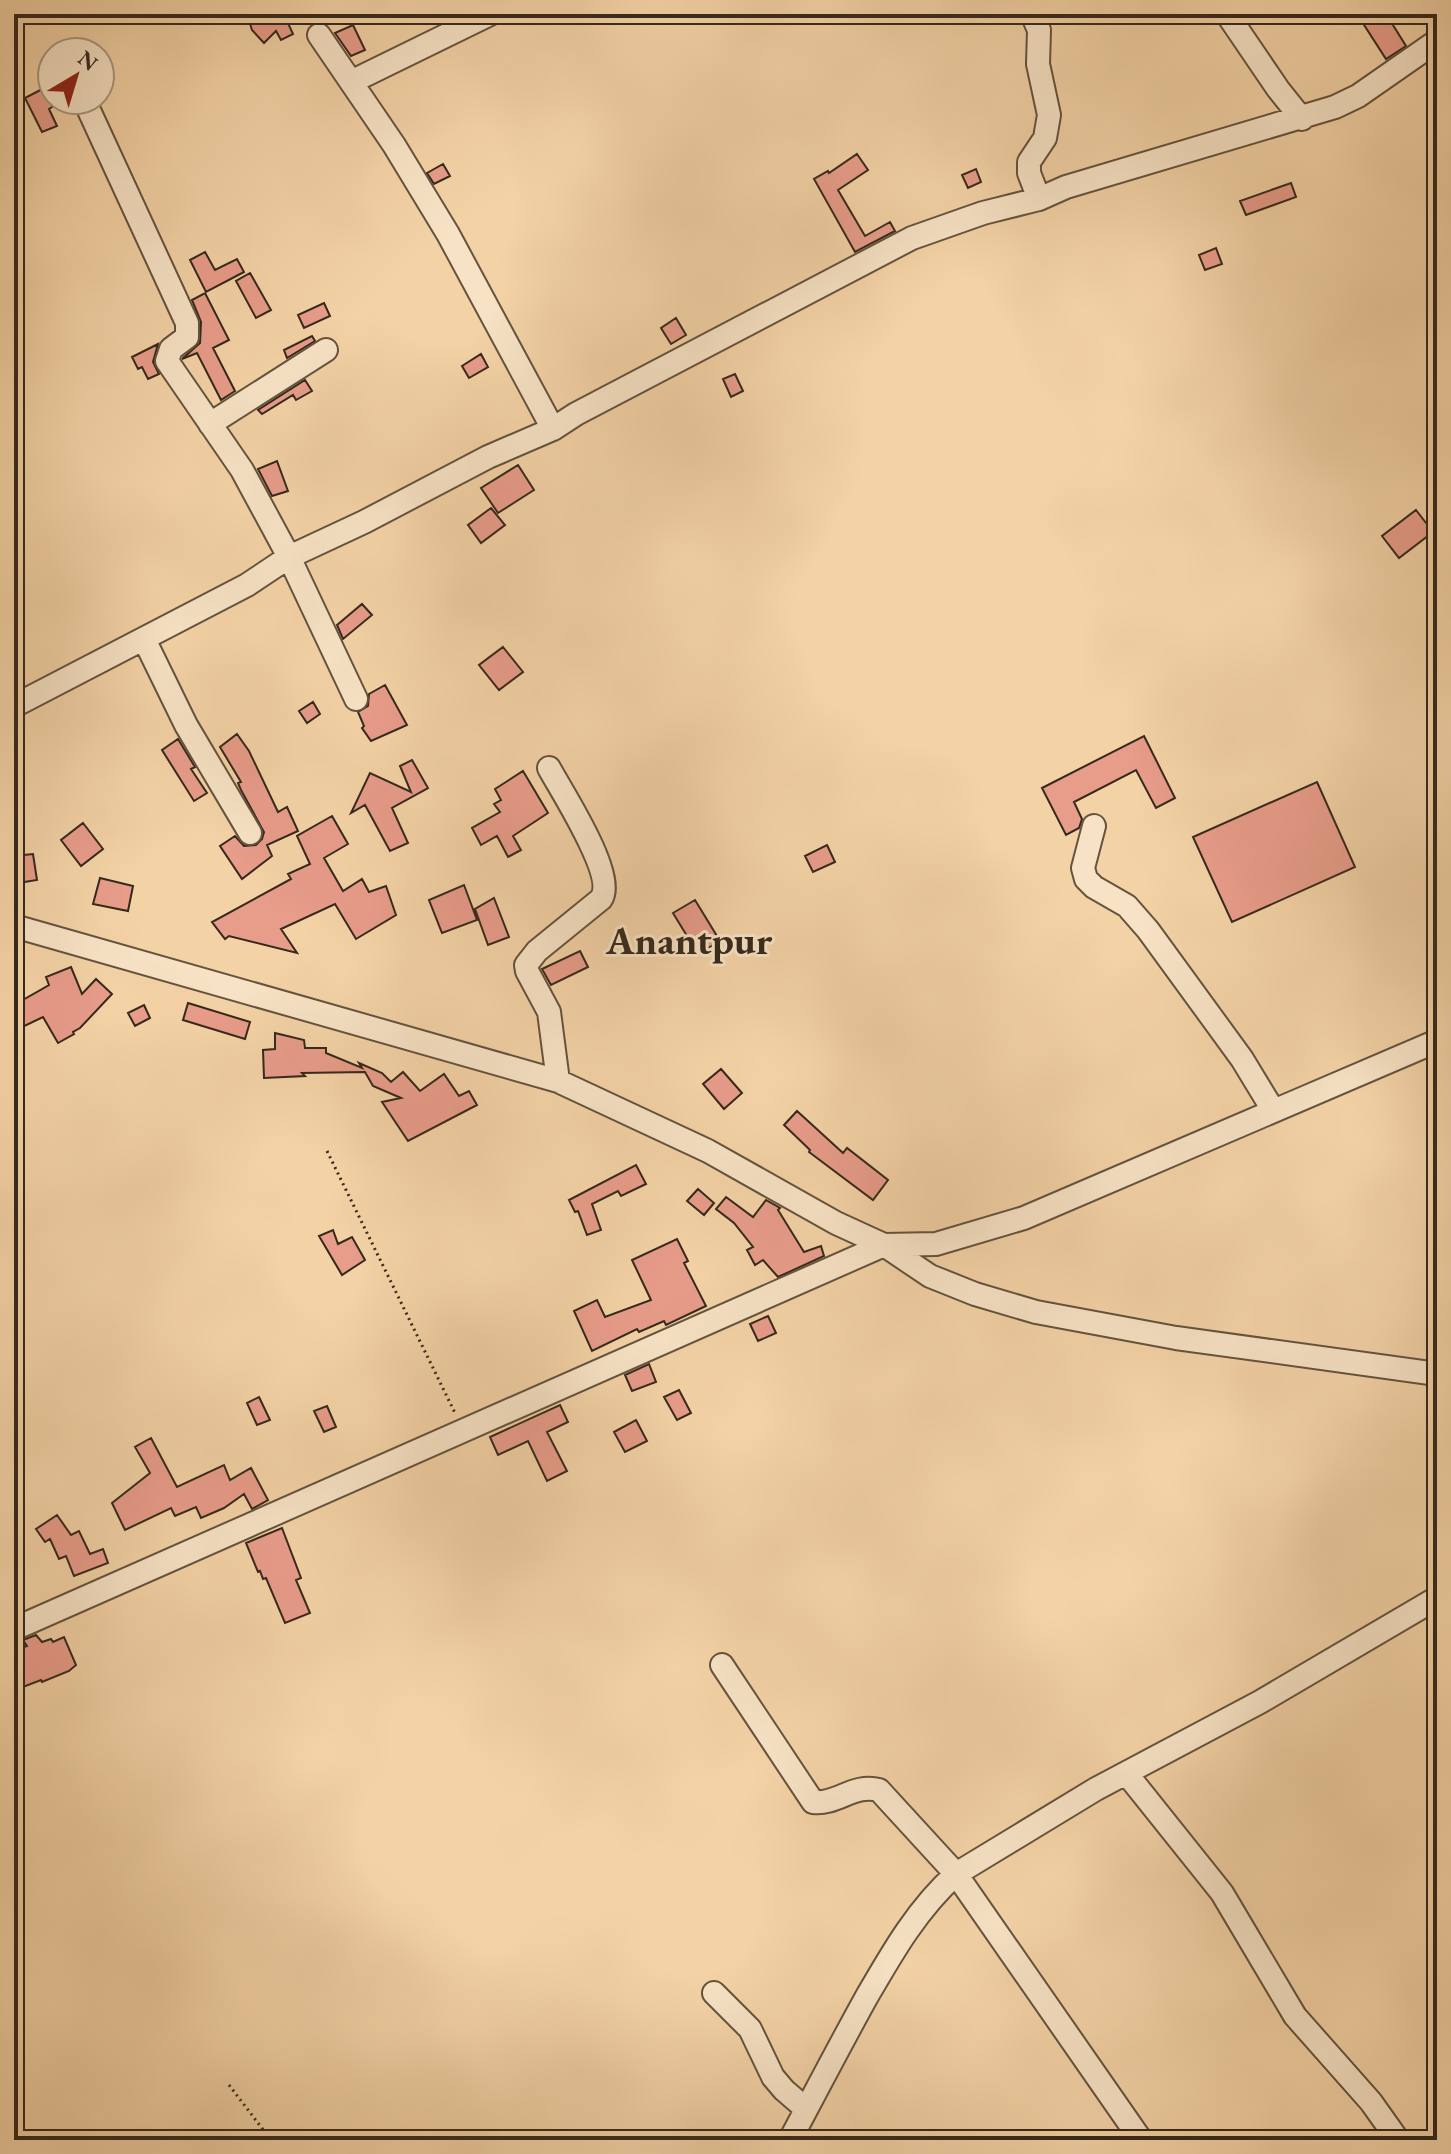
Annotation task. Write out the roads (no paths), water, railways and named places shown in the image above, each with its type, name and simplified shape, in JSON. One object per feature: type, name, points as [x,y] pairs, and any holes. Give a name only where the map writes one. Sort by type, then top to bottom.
[{"type":"street","points":[[351,82],[490,14]]},
{"type":"street","points":[[1032,14],[1039,30],[1038,64],[1049,115],[1045,138],[1029,162],[1029,173],[1039,199]]},
{"type":"street","points":[[1227,14],[1302,119]]},
{"type":"street","points":[[319,35],[394,145],[448,234],[553,429]]},
{"type":"street","points":[[14,706],[247,585],[289,557],[364,522],[488,457],[553,429],[576,414],[912,238],[983,213],[1039,199],[1066,187],[1302,119],[1358,96],[1437,41]]},
{"type":"street","points":[[92,116],[187,323],[187,337],[171,349],[167,361],[242,470],[289,557],[356,699]]},
{"type":"street","points":[[210,424],[326,350]]},
{"type":"street","points":[[144,639],[186,725],[250,833]]},
{"type":"street","points":[[549,768],[599,862],[606,887],[601,899],[537,951],[526,965],[549,1012],[558,1081]]},
{"type":"street","points":[[1094,826],[1083,868],[1086,879],[1127,906],[1148,930],[1242,1059],[1273,1110]]},
{"type":"street","points":[[14,926],[558,1081],[708,1151],[836,1223],[884,1245],[930,1276],[975,1294],[1036,1312],[1176,1338],[1437,1374]]},
{"type":"street","points":[[14,1629],[884,1245],[936,1244],[1024,1218],[1437,1041]]},
{"type":"street","points":[[790,2140],[906,1931],[956,1874],[1096,1789],[1260,1702],[1437,1598]]},
{"type":"street","points":[[722,1665],[813,1802],[821,1803],[856,1789],[868,1787],[879,1790],[956,1874],[1141,2140]]},
{"type":"street","points":[[1126,1773],[1222,1893],[1295,2016],[1371,2102],[1398,2140]]},
{"type":"street","points":[[714,1993],[750,2029],[773,2077],[806,2109]]},
{"type":"district","name":"Anantpur","points":[[689,940]]}]
